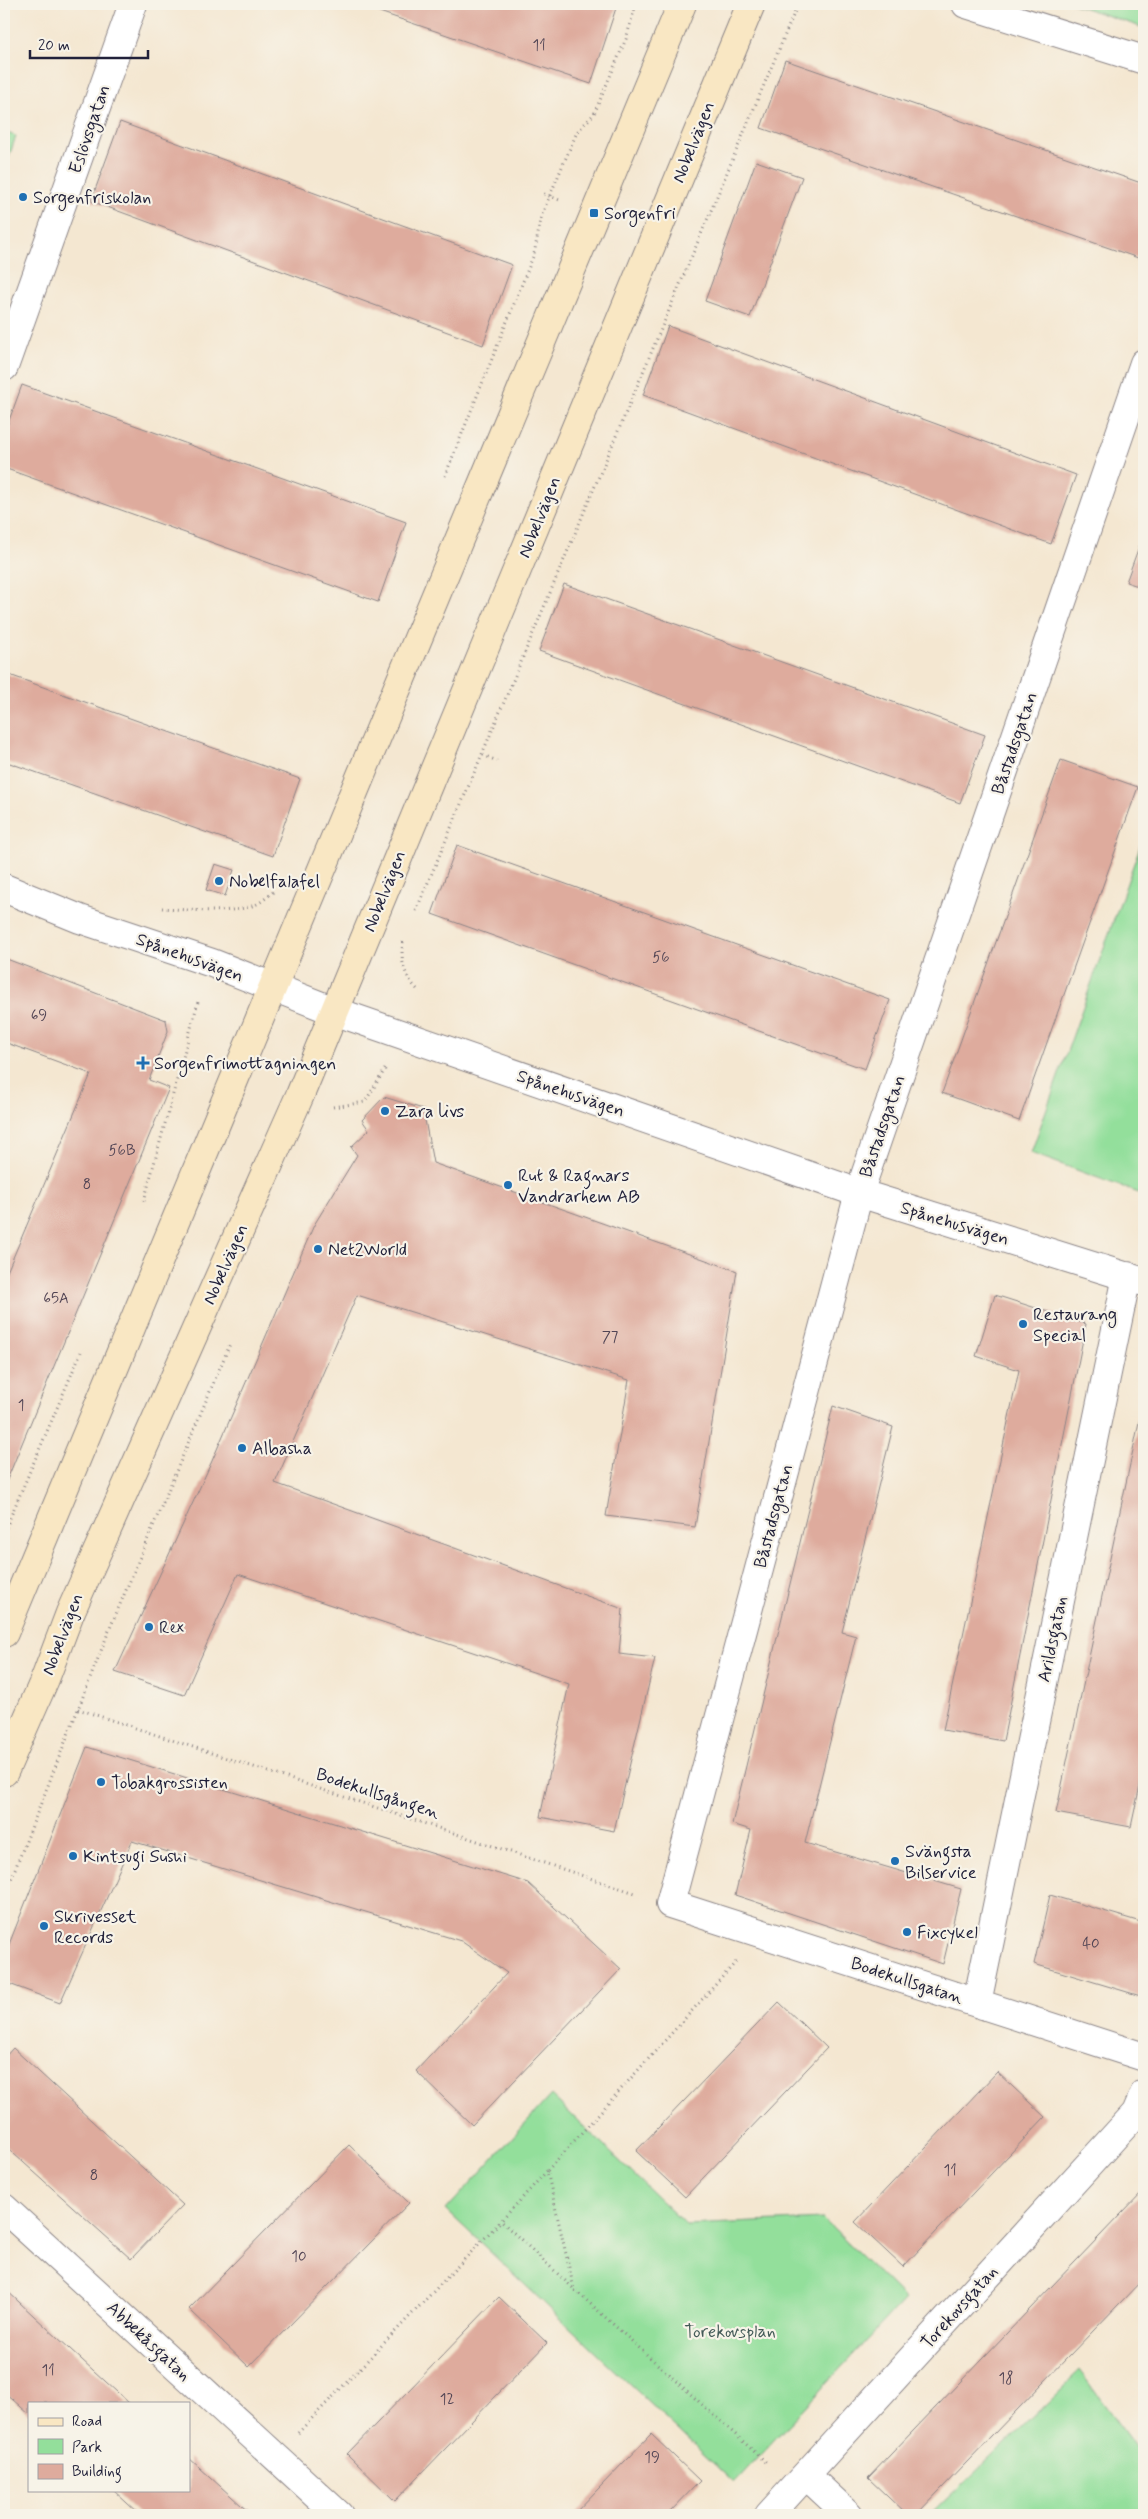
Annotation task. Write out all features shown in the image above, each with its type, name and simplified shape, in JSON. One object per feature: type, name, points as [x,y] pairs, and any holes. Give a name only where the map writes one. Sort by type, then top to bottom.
[{"type":"main road","points":[[4,1633],[682,4]]},
{"type":"main road","name":"Nobelvägen","points":[[4,1772],[45,1679],[70,1613],[296,1104],[751,4]]},
{"type":"street","name":"Eslövsgatan","points":[[4,367],[133,4]]},
{"type":"street","points":[[966,4],[1144,60]]},
{"type":"street","name":"Båstadsgatan","points":[[670,1904],[859,1193],[1144,363]]},
{"type":"street","name":"Spånehusvägen","points":[[4,888],[80,919],[212,964],[334,1011],[859,1193],[1136,1279]]},
{"type":"street","name":"Arildsgatan","points":[[977,2003],[1136,1279]]},
{"type":"street","name":"Bodekullsgatan","points":[[670,1904],[1144,2057]]},
{"type":"street","name":"Torekovsgatan","points":[[768,2515],[1136,2113],[1144,2094]]},
{"type":"street","name":"Abbekåsgatan","points":[[4,2208],[339,2515]]},
{"type":"street","points":[[800,2481],[850,2515]]},
{"type":"path","points":[[443,481],[534,254],[542,214],[578,132],[594,114],[626,39],[636,4]]},
{"type":"path","points":[[414,917],[798,4]]},
{"type":"path","points":[[475,751],[497,761]]},
{"type":"path","points":[[234,908],[258,903],[276,890]]},
{"type":"path","points":[[406,935],[402,944],[402,961],[408,980],[417,989]]},
{"type":"path","points":[[142,1209],[198,1002]]},
{"type":"path","points":[[333,1099],[330,1107],[365,1102],[388,1064]]},
{"type":"path","points":[[4,1897],[110,1628],[234,1336]]},
{"type":"path","points":[[4,1532],[84,1343]]},
{"type":"path","name":"Bodekullsgången","points":[[78,1709],[670,1904]]},
{"type":"path","points":[[276,2457],[501,2221],[762,1933]]},
{"type":"path","points":[[547,2171],[574,2289]]},
{"type":"path","points":[[501,2221],[574,2289],[800,2481]]},
{"type":"green space","points":[[1073,4],[1144,4],[1144,28]]},
{"type":"green space","points":[[4,132],[16,136],[4,171]]},
{"type":"green space","points":[[1144,835],[1144,1195],[1031,1153]]},
{"type":"green space","name":"Torekovsplan","points":[[551,2095],[686,2225],[823,2219],[905,2299],[734,2483],[446,2210]]},
{"type":"green space","points":[[1080,2371],[1144,2459],[1144,2515],[931,2515]]},
{"type":"building","points":[[356,4],[613,4],[617,5],[591,84]]},
{"type":"building","points":[[785,60],[1144,184],[1144,260],[761,128]]},
{"type":"building","points":[[120,122],[512,265],[483,345],[91,201]]},
{"type":"building","points":[[756,161],[802,177],[750,317],[705,301]]},
{"type":"building","points":[[668,326],[1076,475],[1051,544],[643,395]]},
{"type":"building","points":[[22,385],[406,522],[378,602],[4,468],[4,434]]},
{"type":"building","points":[[1144,533],[1144,588],[1126,582]]},
{"type":"building","points":[[564,584],[985,735],[960,803],[539,651]]},
{"type":"building","points":[[4,673],[300,779],[273,856],[4,761]]},
{"type":"building","points":[[1061,760],[1138,787],[1019,1121],[942,1093]]},
{"type":"building","points":[[457,845],[890,1000],[865,1069],[432,914]]},
{"type":"building","points":[[215,864],[234,870],[225,896],[206,890]]},
{"type":"building","points":[[4,958],[166,1020],[168,1031],[149,1080],[169,1088],[4,1487],[4,1279],[91,1074],[4,1042]]},
{"type":"building","points":[[384,1097],[423,1109],[433,1163],[737,1271],[695,1527],[606,1516],[629,1380],[357,1295],[275,1483],[623,1609],[619,1654],[655,1658],[614,1831],[540,1817],[569,1684],[238,1574],[184,1695],[115,1672],[212,1461],[314,1225],[357,1155],[351,1147],[369,1130],[362,1120]]},
{"type":"building","points":[[995,1295],[1086,1324],[1003,1741],[943,1730],[1019,1370],[976,1356]]},
{"type":"building","points":[[1143,1403],[1144,1767],[1131,1827],[1056,1813]]},
{"type":"building","points":[[833,1406],[893,1427],[842,1632],[856,1636],[805,1843],[961,1889],[943,1964],[735,1895],[751,1830],[732,1824]]},
{"type":"building","points":[[87,1747],[528,1883],[621,1969],[472,2125],[416,2071],[507,1973],[461,1941],[132,1841],[60,2003],[4,1982],[4,1957]]},
{"type":"building","points":[[1050,1895],[1144,1923],[1144,1997],[1034,1964]]},
{"type":"building","points":[[779,2002],[827,2048],[685,2197],[636,2151]]},
{"type":"building","points":[[13,2048],[183,2205],[131,2259],[4,2145],[4,2058]]},
{"type":"building","points":[[997,2072],[1045,2117],[903,2267],[855,2222]]},
{"type":"building","points":[[349,2145],[409,2203],[249,2367],[189,2309]]},
{"type":"building","points":[[1144,2190],[1144,2278],[916,2515],[907,2515],[868,2478]]},
{"type":"building","points":[[4,2288],[128,2402],[28,2402],[28,2413],[4,2392]]},
{"type":"building","points":[[499,2297],[547,2343],[395,2501],[347,2454]]},
{"type":"building","points":[[651,2434],[700,2481],[667,2515],[573,2515]]},
{"type":"building","points":[[190,2459],[252,2515],[140,2515],[115,2492],[190,2492]]},
{"type":"place","name":"Sorgenfriskolan","points":[[23,197]]},
{"type":"place","name":"Sorgenfri","points":[[594,213]]},
{"type":"place","name":"Nobelfalafel","points":[[219,881]]},
{"type":"place","name":"Sorgenfrimottagningen","points":[[143,1063]]},
{"type":"place","name":"Zara livs","points":[[385,1111]]},
{"type":"place","name":"Rut & Ragnars Vandrarhem AB","points":[[508,1185]]},
{"type":"place","name":"Net2World","points":[[318,1249]]},
{"type":"place","name":"Restaurang Special","points":[[1023,1324]]},
{"type":"place","name":"Albasha","points":[[242,1448]]},
{"type":"place","name":"Rex","points":[[149,1627]]},
{"type":"place","name":"Tobakgrossisten","points":[[101,1782]]},
{"type":"place","name":"Kintsugi Sushi","points":[[73,1856]]},
{"type":"place","name":"Svängsta Bilservice","points":[[895,1861]]},
{"type":"place","name":"Skrivesset Records","points":[[44,1926]]},
{"type":"place","name":"Fixcykel","points":[[907,1932]]}]
